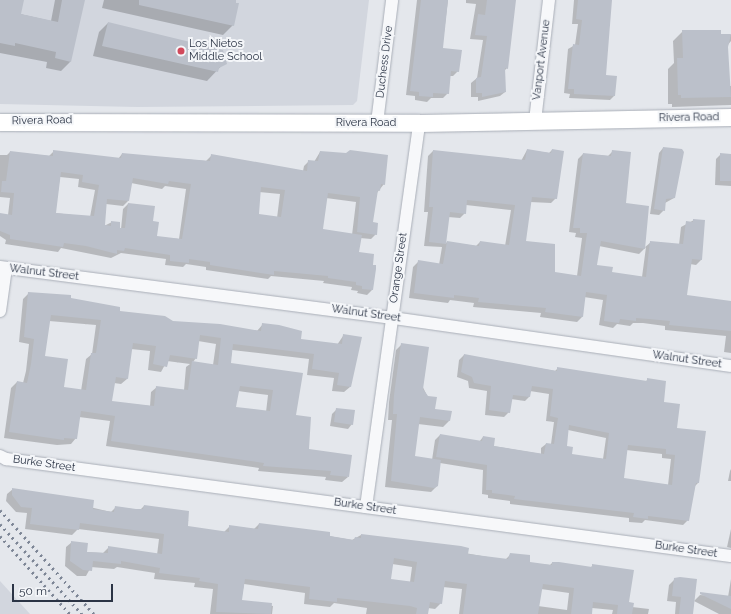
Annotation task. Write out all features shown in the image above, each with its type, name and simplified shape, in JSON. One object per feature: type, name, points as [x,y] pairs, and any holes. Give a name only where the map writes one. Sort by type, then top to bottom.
[{"type":"street","name":"Duchess Drive","points":[[377,123],[392,0]]},
{"type":"street","name":"Vanport Avenue","points":[[535,121],[549,0]]},
{"type":"street","name":"Rivera Road","points":[[0,122],[419,123],[731,117]]},
{"type":"street","name":"Orange Street","points":[[366,507],[419,123]]},
{"type":"street","name":"Walnut Street","points":[[3,267],[393,318],[731,366]]},
{"type":"street","points":[[0,311],[3,267]]},
{"type":"street","name":"Burke Street","points":[[0,456],[13,460],[731,556]]},
{"type":"shaded area","name":"Los Nietos Middle School","points":[[0,0],[369,0],[357,101],[353,105],[137,107],[0,104]]},
{"type":"shaded area","points":[[0,581],[30,614],[0,614]]},
{"type":"building","points":[[0,0],[24,0],[21,14],[58,22],[62,0],[85,0],[71,62],[55,58],[56,52],[15,43],[15,46],[0,43]]},
{"type":"building","points":[[139,0],[236,0],[236,3],[239,3],[234,26],[139,5]]},
{"type":"building","points":[[421,0],[448,0],[443,48],[462,50],[459,72],[451,71],[449,94],[433,93],[433,97],[419,96],[419,92],[410,91]]},
{"type":"building","points":[[487,0],[516,0],[508,69],[505,68],[506,92],[482,97],[482,93],[476,93],[476,78],[481,77],[487,36],[475,35],[478,14],[485,15]]},
{"type":"building","points":[[578,0],[612,0],[606,75],[617,76],[615,96],[574,94],[574,89],[568,89],[573,44],[579,45],[582,20],[576,19]]},
{"type":"building","points":[[108,22],[223,50],[227,64],[219,68],[218,72],[102,46]]},
{"type":"building","points":[[682,30],[721,30],[721,34],[731,34],[728,47],[731,97],[681,98],[681,95],[678,95],[677,58],[683,58]]},
{"type":"building","points":[[663,147],[682,149],[684,152],[675,198],[666,199],[665,211],[654,209]]},
{"type":"building","points":[[527,149],[551,153],[552,149],[564,151],[557,199],[532,197],[526,241],[555,244],[555,272],[581,276],[587,233],[580,233],[580,228],[573,228],[583,153],[611,156],[612,150],[631,152],[626,203],[649,206],[645,249],[601,241],[597,265],[613,267],[612,272],[646,277],[650,241],[683,244],[686,221],[693,222],[693,219],[705,220],[702,260],[692,259],[687,295],[731,301],[731,331],[669,325],[670,321],[649,319],[636,318],[636,321],[620,319],[619,323],[604,321],[607,295],[586,292],[583,317],[545,312],[546,308],[478,302],[479,298],[454,295],[454,298],[414,293],[418,260],[443,264],[447,241],[479,246],[480,241],[509,245],[515,205],[467,200],[466,214],[450,212],[446,244],[429,242],[433,207],[429,207],[433,150],[525,160]]},
{"type":"building","points":[[53,150],[121,158],[122,153],[210,161],[211,154],[307,171],[308,160],[318,161],[320,151],[346,153],[350,150],[388,155],[385,185],[381,184],[380,191],[378,190],[373,222],[378,223],[377,235],[357,232],[360,197],[328,193],[323,229],[362,235],[359,252],[374,254],[373,265],[376,265],[376,269],[373,290],[362,289],[362,286],[356,285],[356,282],[328,278],[328,276],[274,271],[274,275],[210,265],[210,262],[189,259],[189,263],[170,261],[170,255],[125,248],[124,251],[117,250],[117,254],[86,246],[64,243],[63,247],[10,239],[10,235],[0,231],[0,213],[12,215],[14,193],[1,192],[2,181],[6,181],[10,151],[53,156]],"holes":[[[61,172],[83,175],[82,182],[99,185],[94,216],[56,213]],[[133,178],[168,184],[169,181],[191,184],[182,239],[157,236],[159,222],[153,221],[155,206],[128,203],[125,228],[120,228],[120,222],[111,221],[111,226],[105,225],[107,199],[129,201]],[[261,187],[285,190],[281,217],[259,214]]]},
{"type":"building","points":[[720,153],[731,154],[731,181],[720,181]]},
{"type":"building","points":[[28,292],[71,295],[71,298],[120,307],[120,311],[165,316],[173,321],[220,324],[261,331],[262,323],[279,325],[302,331],[301,339],[342,344],[343,334],[362,337],[351,387],[337,385],[339,373],[312,369],[314,354],[233,344],[231,363],[303,373],[296,415],[311,417],[309,449],[352,455],[349,477],[330,475],[331,471],[263,466],[264,463],[111,441],[115,416],[81,411],[77,439],[64,438],[64,440],[9,432],[17,381],[27,383],[31,364],[34,339],[24,337]],"holes":[[[51,315],[101,320],[96,353],[91,353],[86,390],[64,387],[68,359],[45,356]],[[200,335],[221,338],[218,365],[192,361],[188,390],[156,386],[154,406],[112,401],[116,377],[128,379],[133,343],[156,346],[153,364],[167,367],[170,355],[197,359]],[[240,386],[273,390],[270,411],[236,407]]]},
{"type":"building","points":[[401,343],[429,347],[423,389],[428,396],[437,397],[435,409],[452,411],[450,421],[420,417],[415,456],[441,460],[438,486],[434,488],[391,481],[397,414],[393,414],[394,395]]},
{"type":"building","points":[[464,354],[557,371],[557,367],[647,381],[647,378],[666,381],[664,402],[680,404],[677,428],[706,431],[699,483],[696,483],[689,521],[648,516],[648,519],[633,517],[634,513],[514,499],[515,496],[492,493],[492,490],[486,490],[487,465],[436,457],[440,434],[482,441],[483,436],[495,438],[494,446],[544,454],[546,443],[554,444],[558,418],[550,416],[553,389],[532,386],[530,397],[513,395],[510,413],[489,410],[491,386],[474,383],[472,377],[461,372]],"holes":[[[569,425],[609,433],[606,459],[572,454],[573,447],[567,446]],[[628,445],[666,449],[666,454],[675,455],[672,485],[624,478]]]},
{"type":"building","points":[[336,408],[355,410],[353,425],[334,422]]},
{"type":"building","points":[[12,488],[94,500],[93,509],[114,512],[115,506],[143,509],[144,505],[189,511],[188,526],[229,532],[229,525],[258,529],[259,523],[330,532],[330,536],[354,540],[355,537],[361,538],[361,534],[461,546],[469,548],[468,554],[508,559],[510,553],[530,555],[530,562],[552,565],[552,562],[559,562],[592,567],[592,564],[634,570],[629,602],[634,603],[632,614],[617,614],[618,605],[593,602],[592,614],[571,614],[574,588],[543,584],[538,614],[463,614],[467,584],[445,581],[442,604],[430,602],[428,614],[416,614],[417,608],[410,606],[337,598],[337,602],[309,599],[310,587],[245,579],[242,600],[272,603],[271,614],[216,612],[218,584],[199,581],[200,578],[159,573],[160,568],[121,561],[121,564],[93,561],[92,571],[83,570],[70,561],[71,541],[88,543],[87,552],[108,553],[108,546],[162,554],[164,534],[80,523],[79,530],[30,524],[32,508],[21,507],[12,495]],"holes":[[[394,558],[417,562],[414,582],[391,579]]]},
{"type":"building","points":[[680,577],[697,579],[693,614],[679,614],[681,597],[672,596],[674,578]]},
{"type":"building","points":[[700,592],[731,596],[731,609],[700,594]]},
{"type":"railway","points":[[0,510],[94,614]]},
{"type":"railway","points":[[0,524],[82,614]]},
{"type":"railway","points":[[0,536],[70,614]]},
{"type":"place","name":"Los Nietos Middle School","points":[[181,51]]}]
